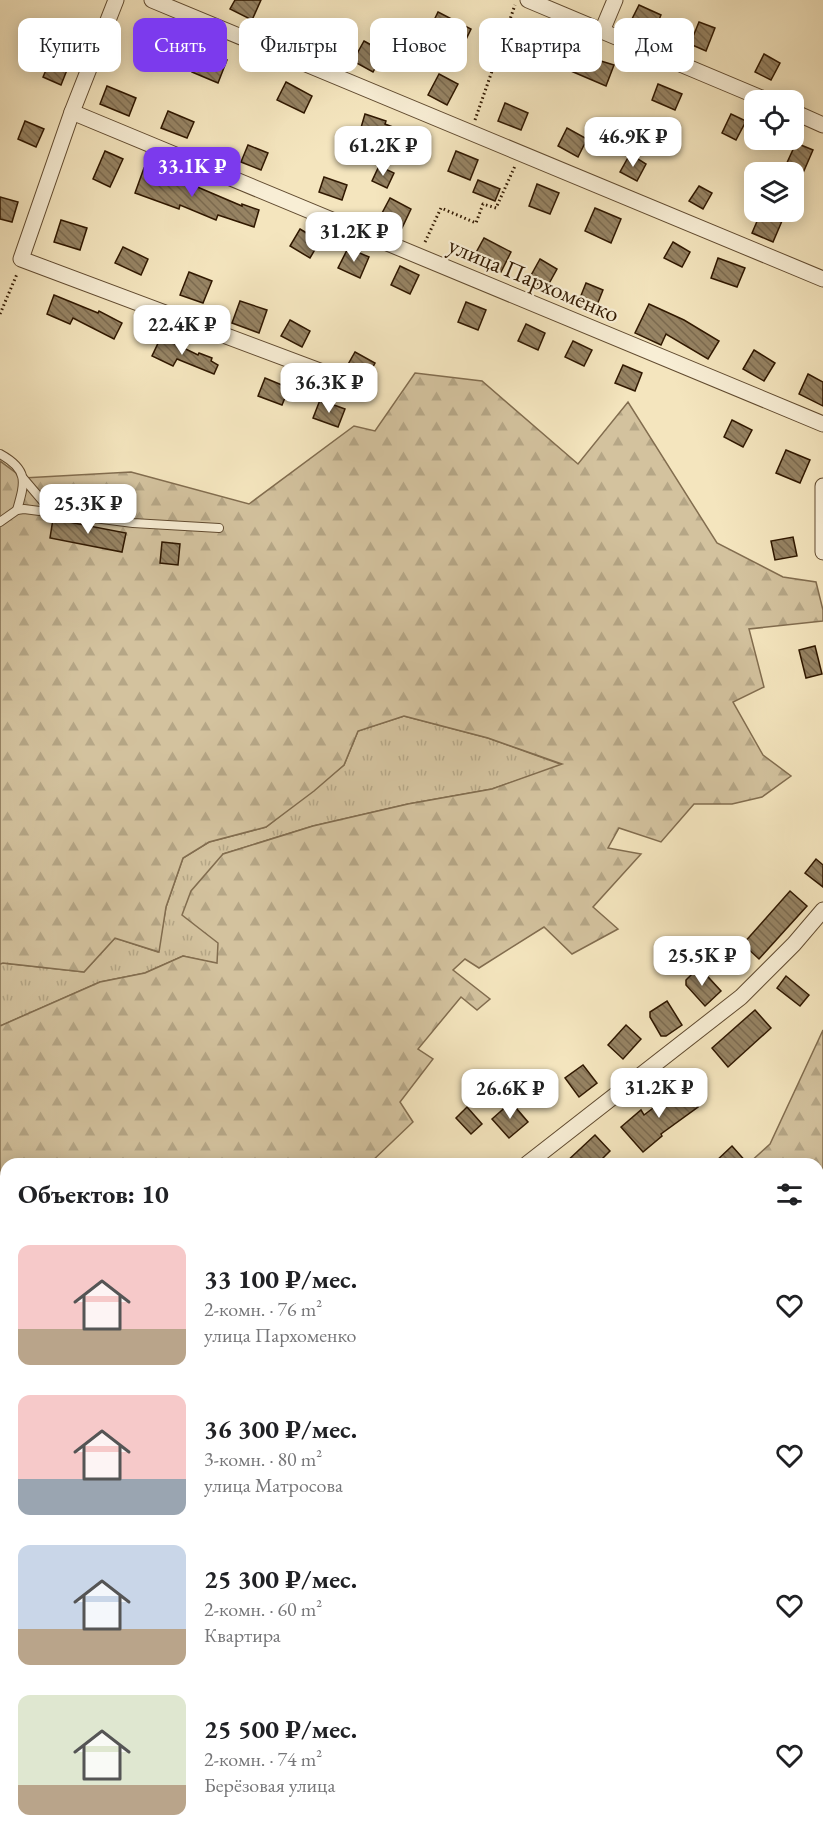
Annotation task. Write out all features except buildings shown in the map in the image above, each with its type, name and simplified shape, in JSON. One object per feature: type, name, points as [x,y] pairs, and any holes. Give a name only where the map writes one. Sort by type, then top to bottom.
[{"type":"street","points":[[116,0],[72,112],[21,259],[365,388]]},
{"type":"street","points":[[152,0],[823,279]]},
{"type":"street","points":[[528,0],[571,18]]},
{"type":"street","points":[[615,0],[602,31],[744,91]]},
{"type":"street","name":"улица Пархоменко","points":[[72,112],[823,424]]},
{"type":"street","points":[[804,116],[823,125]]},
{"type":"street","points":[[823,486],[823,552]]},
{"type":"street","points":[[535,1158],[741,997],[794,944],[823,910]]},
{"type":"lane","points":[[0,454],[20,469],[23,478],[52,512]]},
{"type":"lane","points":[[17,510],[23,478]]},
{"type":"lane","points":[[0,522],[17,510],[24,509],[133,523],[219,528]]},
{"type":"path","points":[[470,133],[516,0]]},
{"type":"path","points":[[418,256],[441,208],[476,223],[483,204],[496,207],[521,154]]},
{"type":"path","points":[[0,314],[16,278],[21,259]]},
{"type":"green space","points":[[415,373],[482,381],[578,464],[628,402],[717,543],[783,577],[816,582],[823,610],[823,621],[749,629],[764,687],[733,702],[763,755],[791,776],[762,797],[732,804],[694,804],[661,842],[619,828],[608,848],[641,854],[593,907],[618,929],[572,954],[544,927],[479,968],[465,959],[453,970],[490,999],[477,1010],[461,997],[418,1049],[433,1059],[400,1102],[413,1122],[375,1158],[0,1158],[0,1026],[100,982],[145,973],[183,956],[217,963],[218,943],[182,915],[191,891],[223,854],[313,826],[408,804],[492,789],[562,764],[488,738],[404,716],[358,731],[344,765],[266,827],[209,842],[183,858],[166,907],[159,952],[115,938],[84,972],[0,964],[0,461],[23,478],[131,472],[249,504],[354,426],[375,431]]},
{"type":"green space","points":[[404,716],[488,738],[563,765],[492,789],[408,804],[313,826],[223,854],[218,964],[183,956],[145,973],[100,982],[0,1026],[0,964],[84,972],[115,938],[158,952],[166,907],[183,858],[209,842],[266,827],[344,765],[358,731]]},
{"type":"green space","points":[[823,1030],[823,1158],[755,1158],[770,1144]]}]
